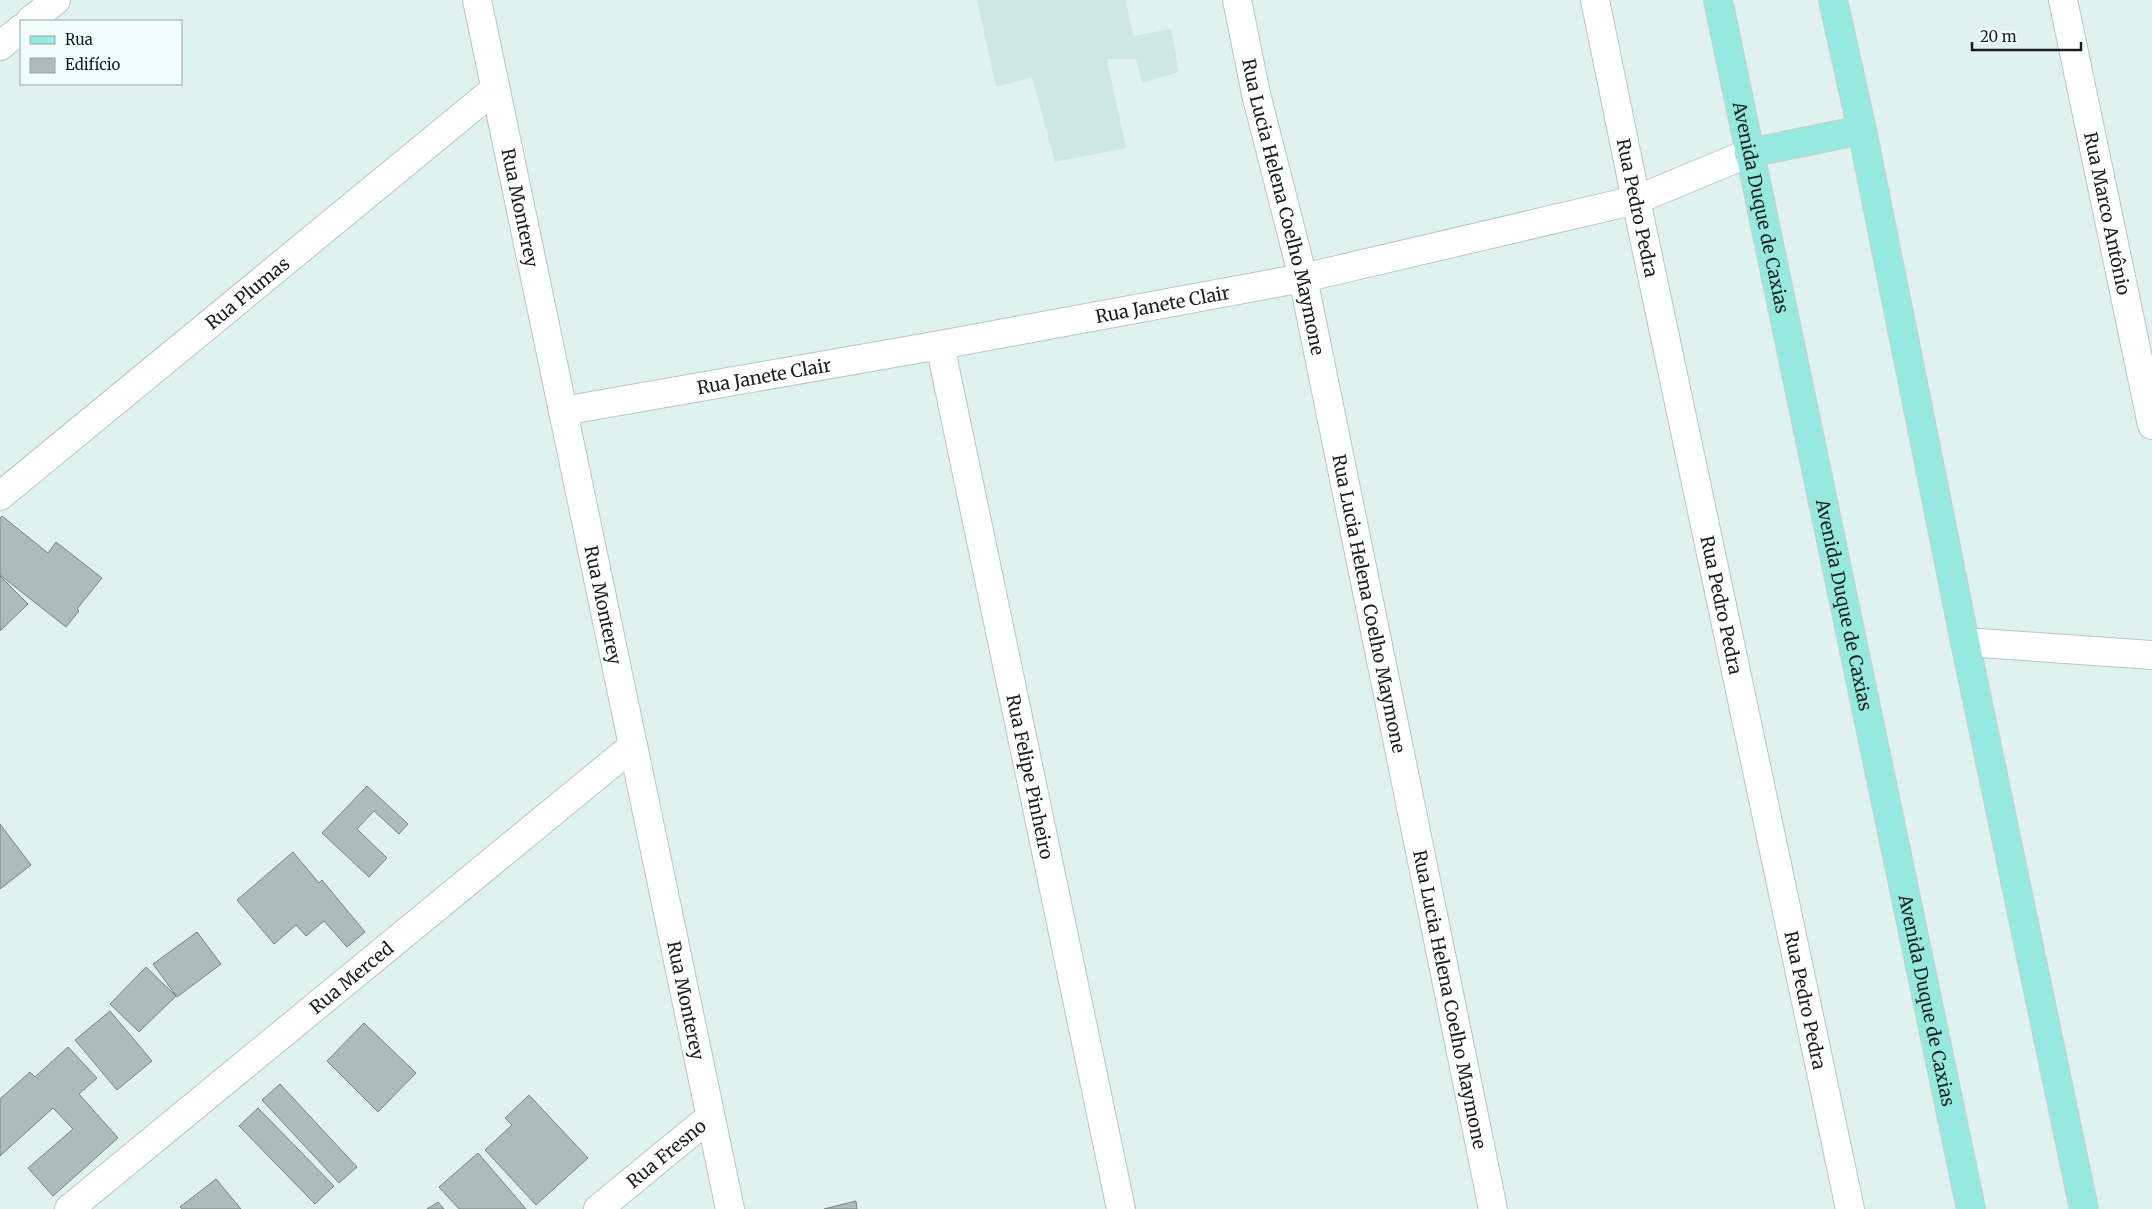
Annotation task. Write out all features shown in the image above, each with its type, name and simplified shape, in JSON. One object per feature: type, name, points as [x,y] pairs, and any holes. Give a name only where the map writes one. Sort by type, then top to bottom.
[{"type":"main road","name":"Avenida Duque de Caxias","points":[[1718,0],[1971,1209]]},
{"type":"main road","points":[[1833,0],[1862,130],[1965,642],[2084,1209]]},
{"type":"main road","points":[[1749,153],[1862,130]]},
{"type":"street","points":[[31,20],[56,0]]},
{"type":"street","name":"Rua Monterey","points":[[477,0],[730,1209]]},
{"type":"street","name":"Rua Lucia Helena Coelho Maymone","points":[[1237,0],[1256,94],[1302,278],[1493,1209]]},
{"type":"street","name":"Rua Pedro Pedra","points":[[1595,0],[1850,1209]]},
{"type":"street","name":"Rua Marco Antônio","points":[[2063,0],[2152,425]]},
{"type":"street","points":[[0,46],[20,30]]},
{"type":"street","name":"Rua Plumas","points":[[0,496],[496,89]]},
{"type":"street","name":"Rua Janete Clair","points":[[563,411],[940,345],[1302,278],[1636,200],[1749,153]]},
{"type":"street","name":"Rua Felipe Pinheiro","points":[[940,345],[1121,1209]]},
{"type":"street","points":[[1965,642],[2152,655]]},
{"type":"street","name":"Rua Merced","points":[[69,1209],[632,746]]},
{"type":"street","name":"Rua Fresno","points":[[598,1209],[710,1117]]},
{"type":"shaded area","points":[[977,0],[1129,0],[1126,1],[1133,36],[1171,29],[1179,72],[1142,83],[1136,59],[1107,59],[1126,148],[1055,162],[1032,77],[996,87]]},
{"type":"building","points":[[2,516],[48,553],[56,542],[102,578],[77,609],[79,611],[66,627],[0,575],[0,518]]},
{"type":"building","points":[[0,576],[28,604],[0,631]]},
{"type":"building","points":[[367,786],[408,824],[399,834],[374,811],[357,829],[387,858],[369,877],[322,833]]},
{"type":"building","points":[[0,824],[31,865],[0,889]]},
{"type":"building","points":[[293,852],[319,883],[322,880],[365,932],[347,947],[324,921],[306,936],[296,925],[274,944],[237,900]]},
{"type":"building","points":[[197,932],[221,964],[177,997],[153,964]]},
{"type":"building","points":[[146,967],[176,996],[139,1032],[110,1004]]},
{"type":"building","points":[[110,1011],[152,1061],[117,1090],[75,1040]]},
{"type":"building","points":[[364,1023],[416,1073],[378,1112],[327,1061]]},
{"type":"building","points":[[68,1047],[97,1078],[79,1094],[118,1138],[53,1196],[28,1168],[73,1129],[53,1108],[0,1156],[0,1099],[30,1072],[35,1077]]},
{"type":"building","points":[[280,1084],[357,1167],[339,1183],[262,1100]]},
{"type":"building","points":[[529,1095],[588,1158],[536,1205],[485,1150],[512,1125],[505,1118]]},
{"type":"building","points":[[258,1108],[334,1186],[315,1204],[239,1126]]},
{"type":"building","points":[[478,1153],[526,1209],[459,1209],[439,1187]]},
{"type":"building","points":[[216,1179],[241,1209],[182,1209],[180,1207]]},
{"type":"building","points":[[856,1201],[857,1209],[824,1209]]},
{"type":"building","points":[[438,1202],[444,1209],[427,1209]]}]
